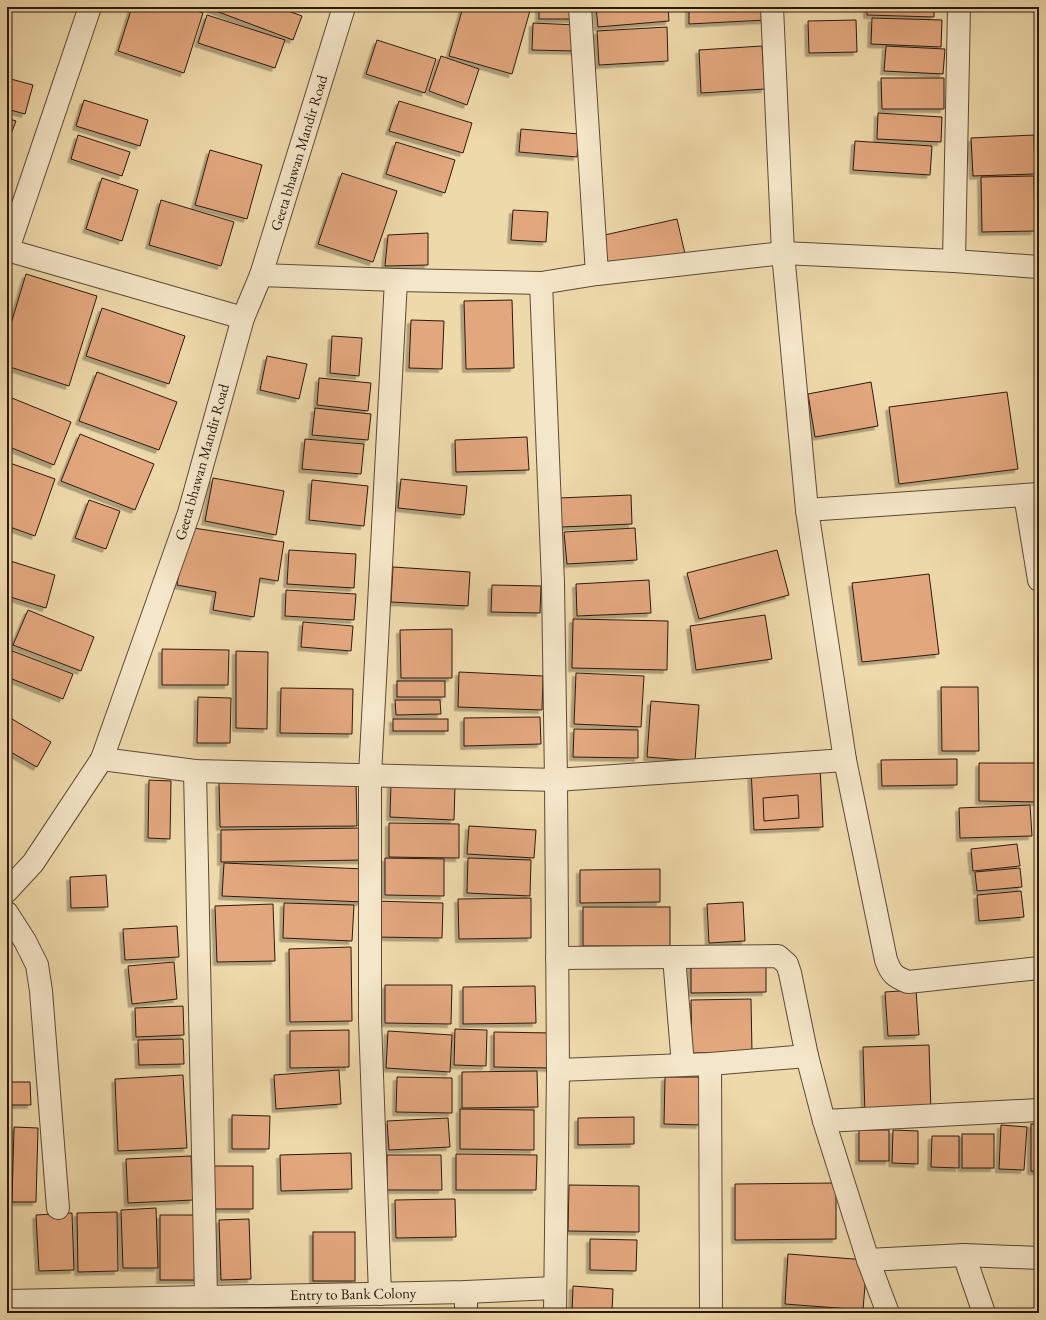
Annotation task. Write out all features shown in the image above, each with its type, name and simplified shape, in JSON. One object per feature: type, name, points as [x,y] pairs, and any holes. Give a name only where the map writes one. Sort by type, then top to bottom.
[{"type":"street","points":[[90,7],[7,251],[243,318]]},
{"type":"street","name":"Geeta bhawan Mandir Road","points":[[7,891],[33,864],[102,760],[189,513],[243,318],[261,275],[344,7]]},
{"type":"street","points":[[580,7],[597,274]]},
{"type":"street","points":[[772,7],[783,253],[807,510],[845,760],[886,960],[890,972],[898,978],[908,982],[1039,968]]},
{"type":"street","points":[[954,261],[959,7]]},
{"type":"street","points":[[261,275],[541,283],[597,274],[783,253],[954,261],[1039,267]]},
{"type":"street","points":[[380,1294],[370,1021],[370,775],[396,280]]},
{"type":"street","points":[[541,283],[553,583],[556,780],[556,958],[558,1070],[555,1313]]},
{"type":"street","points":[[807,510],[1032,495],[1039,580]]},
{"type":"street","points":[[102,760],[196,771],[556,780],[845,760]]},
{"type":"street","points":[[196,771],[206,1297]]},
{"type":"street","points":[[7,913],[25,941],[37,965],[58,1208]]},
{"type":"street","points":[[556,958],[778,956],[787,964],[806,1056],[824,1121],[868,1260],[888,1313]]},
{"type":"street","points":[[674,957],[683,1065]]},
{"type":"street","points":[[558,1070],[710,1064],[806,1056]]},
{"type":"street","points":[[710,1064],[711,1313]]},
{"type":"street","points":[[824,1121],[1039,1110]]},
{"type":"street","points":[[868,1260],[964,1255],[1039,1258]]},
{"type":"street","points":[[964,1255],[984,1313]]},
{"type":"street","name":"Entry to Bank Colony","points":[[7,1301],[102,1306],[206,1297],[273,1304],[380,1294],[466,1303],[555,1288]]},
{"type":"building","points":[[132,7],[185,7],[203,13],[184,73],[118,51]]},
{"type":"building","points":[[277,7],[302,16],[293,40],[208,8]]},
{"type":"building","points":[[463,7],[531,7],[512,74],[449,56]]},
{"type":"building","points":[[539,7],[575,7],[575,19],[539,19]]},
{"type":"building","points":[[596,7],[668,7],[669,21],[598,27]]},
{"type":"building","points":[[689,7],[765,7],[766,20],[689,24]]},
{"type":"building","points":[[867,7],[934,7],[934,17],[867,15]]},
{"type":"building","points":[[207,15],[285,40],[275,68],[198,43]]},
{"type":"building","points":[[872,18],[942,20],[941,47],[871,44]]},
{"type":"building","points":[[856,20],[857,52],[809,53],[808,21]]},
{"type":"building","points":[[533,23],[576,25],[576,51],[532,50]]},
{"type":"building","points":[[667,27],[668,61],[599,65],[597,31]]},
{"type":"building","points":[[377,40],[436,59],[425,93],[366,74]]},
{"type":"building","points":[[762,46],[765,89],[701,93],[699,50]]},
{"type":"building","points":[[886,46],[945,49],[943,74],[884,71]]},
{"type":"building","points":[[441,56],[479,69],[467,105],[429,91]]},
{"type":"building","points":[[7,78],[33,85],[25,114],[7,109]]},
{"type":"building","points":[[881,78],[944,78],[944,109],[882,109]]},
{"type":"building","points":[[84,100],[148,120],[140,146],[76,126]]},
{"type":"building","points":[[399,101],[472,123],[463,153],[389,131]]},
{"type":"building","points":[[878,113],[942,117],[941,142],[877,139]]},
{"type":"building","points":[[7,118],[16,121],[7,144]]},
{"type":"building","points":[[521,129],[579,134],[577,157],[519,152]]},
{"type":"building","points":[[78,135],[130,152],[122,176],[71,159]]},
{"type":"building","points":[[1034,135],[1035,174],[973,176],[971,138]]},
{"type":"building","points":[[855,141],[932,146],[930,175],[853,170]]},
{"type":"building","points":[[396,142],[455,160],[445,193],[386,174]]},
{"type":"building","points":[[210,150],[262,165],[247,219],[195,205]]},
{"type":"building","points":[[342,173],[397,191],[373,262],[318,244]]},
{"type":"building","points":[[1034,176],[1035,231],[982,232],[981,177]]},
{"type":"building","points":[[102,178],[138,190],[122,241],[86,229]]},
{"type":"building","points":[[161,200],[234,222],[221,266],[149,245]]},
{"type":"building","points":[[513,210],[548,212],[546,242],[511,240]]},
{"type":"building","points":[[677,219],[685,254],[608,271],[600,236]]},
{"type":"building","points":[[428,233],[428,265],[385,266],[388,235]]},
{"type":"building","points":[[26,274],[97,296],[69,386],[7,366],[7,337]]},
{"type":"building","points":[[512,300],[514,368],[466,369],[464,301]]},
{"type":"building","points":[[102,308],[185,336],[169,384],[86,356]]},
{"type":"building","points":[[411,320],[444,321],[442,369],[409,368]]},
{"type":"building","points":[[332,336],[362,338],[359,376],[330,373]]},
{"type":"building","points":[[267,356],[307,364],[299,399],[260,390]]},
{"type":"building","points":[[97,372],[177,402],[159,450],[79,421]]},
{"type":"building","points":[[319,378],[371,383],[368,411],[317,405]]},
{"type":"building","points":[[871,382],[878,426],[815,437],[808,394]]},
{"type":"building","points":[[1007,392],[1018,469],[899,484],[889,407]]},
{"type":"building","points":[[7,396],[71,422],[54,465],[7,446]]},
{"type":"building","points":[[315,408],[371,414],[368,440],[312,435]]},
{"type":"building","points":[[80,434],[154,464],[135,510],[61,481]]},
{"type":"building","points":[[527,437],[529,470],[456,472],[455,440]]},
{"type":"building","points":[[305,439],[364,444],[361,474],[302,469]]},
{"type":"building","points":[[7,462],[55,479],[35,536],[7,526]]},
{"type":"building","points":[[213,478],[284,491],[276,535],[205,521]]},
{"type":"building","points":[[401,479],[467,486],[464,515],[398,508]]},
{"type":"building","points":[[312,480],[368,486],[364,526],[309,520]]},
{"type":"building","points":[[631,495],[632,524],[561,527],[559,498]]},
{"type":"building","points":[[89,500],[120,511],[106,549],[75,538]]},
{"type":"building","points":[[187,527],[284,542],[278,581],[260,578],[254,617],[213,610],[216,592],[177,585]]},
{"type":"building","points":[[635,528],[637,560],[567,564],[564,532]]},
{"type":"building","points":[[289,550],[356,554],[354,588],[287,584]]},
{"type":"building","points":[[777,550],[789,595],[699,619],[687,573]]},
{"type":"building","points":[[7,560],[55,575],[46,608],[7,596]]},
{"type":"building","points":[[393,567],[470,572],[468,606],[391,602]]},
{"type":"building","points":[[929,574],[939,654],[862,662],[852,583]]},
{"type":"building","points":[[649,580],[651,613],[577,616],[576,584]]},
{"type":"building","points":[[492,585],[541,586],[540,613],[491,612]]},
{"type":"building","points":[[286,590],[356,594],[354,620],[285,616]]},
{"type":"building","points":[[28,610],[94,637],[81,671],[13,645]]},
{"type":"building","points":[[765,615],[772,659],[696,670],[690,626]]},
{"type":"building","points":[[573,619],[668,621],[667,670],[572,668]]},
{"type":"building","points":[[303,622],[353,626],[351,651],[301,647]]},
{"type":"building","points":[[452,629],[452,678],[401,678],[400,630]]},
{"type":"building","points":[[7,649],[73,674],[63,699],[7,677]]},
{"type":"building","points":[[162,649],[229,650],[228,685],[162,685]]},
{"type":"building","points":[[236,651],[268,652],[267,729],[236,728]]},
{"type":"building","points":[[459,672],[543,676],[542,710],[458,707]]},
{"type":"building","points":[[576,673],[644,676],[641,727],[574,724]]},
{"type":"building","points":[[397,681],[445,681],[445,697],[397,697]]},
{"type":"building","points":[[941,687],[978,687],[979,751],[942,751]]},
{"type":"building","points":[[281,688],[353,689],[352,734],[280,733]]},
{"type":"building","points":[[198,697],[231,698],[230,743],[197,743]]},
{"type":"building","points":[[395,700],[440,700],[441,714],[396,715]]},
{"type":"building","points":[[651,701],[699,705],[695,761],[647,757]]},
{"type":"building","points":[[7,716],[51,742],[37,767],[7,750]]},
{"type":"building","points":[[540,717],[541,744],[464,746],[464,718]]},
{"type":"building","points":[[393,719],[448,719],[448,731],[393,731]]},
{"type":"building","points":[[574,729],[638,730],[638,758],[573,757]]},
{"type":"building","points":[[957,759],[957,785],[882,786],[881,760]]},
{"type":"building","points":[[979,763],[1039,763],[1039,802],[979,801]]},
{"type":"building","points":[[820,766],[823,827],[754,830],[751,769]]},
{"type":"building","points":[[149,780],[171,781],[170,839],[148,838]]},
{"type":"building","points":[[356,782],[357,826],[220,827],[219,783]]},
{"type":"building","points":[[391,783],[455,785],[454,820],[390,817]]},
{"type":"building","points":[[798,795],[799,818],[764,821],[763,798]]},
{"type":"building","points":[[1030,805],[1032,836],[960,838],[959,808]]},
{"type":"building","points":[[389,823],[459,824],[459,858],[389,857]]},
{"type":"building","points":[[469,826],[536,830],[534,858],[467,854]]},
{"type":"building","points":[[364,828],[365,860],[221,862],[221,830]]},
{"type":"building","points":[[1017,844],[1020,866],[973,871],[971,849]]},
{"type":"building","points":[[385,858],[444,859],[444,896],[385,895]]},
{"type":"building","points":[[468,858],[531,860],[530,896],[467,893]]},
{"type":"building","points":[[224,863],[364,869],[363,902],[222,896]]},
{"type":"building","points":[[1020,868],[1022,887],[977,891],[975,872]]},
{"type":"building","points":[[660,869],[660,902],[580,903],[580,870]]},
{"type":"building","points":[[106,875],[108,907],[71,908],[70,877]]},
{"type":"building","points":[[1021,891],[1024,917],[979,921],[977,895]]},
{"type":"building","points":[[531,898],[531,938],[459,939],[458,899]]},
{"type":"building","points":[[374,901],[443,903],[442,938],[373,937]]},
{"type":"building","points":[[743,902],[745,941],[709,943],[707,904]]},
{"type":"building","points":[[284,903],[354,905],[352,941],[283,938]]},
{"type":"building","points":[[273,904],[275,961],[217,962],[215,906]]},
{"type":"building","points":[[583,907],[670,907],[670,946],[583,946]]},
{"type":"building","points":[[177,926],[179,957],[125,960],[123,929]]},
{"type":"building","points":[[351,947],[352,1021],[290,1022],[289,949]]},
{"type":"building","points":[[766,961],[766,992],[691,993],[691,962]]},
{"type":"building","points":[[174,962],[177,999],[132,1004],[128,966]]},
{"type":"building","points":[[385,985],[452,985],[451,1024],[385,1023]]},
{"type":"building","points":[[535,986],[536,1023],[463,1024],[463,987]]},
{"type":"building","points":[[916,990],[919,1035],[888,1036],[885,992]]},
{"type":"building","points":[[751,999],[752,1053],[692,1053],[691,1000]]},
{"type":"building","points":[[183,1006],[184,1035],[136,1037],[135,1008]]},
{"type":"building","points":[[455,1029],[487,1030],[486,1066],[454,1065]]},
{"type":"building","points":[[349,1030],[349,1067],[290,1068],[290,1031]]},
{"type":"building","points":[[388,1031],[452,1035],[450,1072],[386,1068]]},
{"type":"building","points":[[494,1032],[551,1033],[550,1068],[494,1067]]},
{"type":"building","points":[[183,1039],[184,1064],[139,1065],[138,1040]]},
{"type":"building","points":[[929,1045],[931,1112],[865,1115],[863,1047]]},
{"type":"building","points":[[339,1070],[341,1104],[276,1109],[274,1075]]},
{"type":"building","points":[[537,1071],[538,1107],[462,1108],[462,1072]]},
{"type":"building","points":[[183,1075],[187,1148],[118,1151],[115,1079]]},
{"type":"building","points":[[397,1077],[452,1078],[452,1113],[396,1112]]},
{"type":"building","points":[[665,1077],[701,1077],[700,1125],[664,1124]]},
{"type":"building","points":[[7,1082],[30,1082],[31,1105],[7,1105]]},
{"type":"building","points":[[460,1109],[534,1110],[534,1150],[460,1149]]},
{"type":"building","points":[[232,1115],[270,1116],[269,1149],[232,1149]]},
{"type":"building","points":[[634,1117],[634,1144],[578,1145],[578,1118]]},
{"type":"building","points":[[448,1118],[450,1147],[389,1150],[387,1121]]},
{"type":"building","points":[[1031,1124],[1039,1124],[1039,1171],[1031,1171]]},
{"type":"building","points":[[1001,1125],[1027,1127],[1024,1170],[999,1169]]},
{"type":"building","points":[[14,1127],[38,1128],[36,1202],[12,1202]]},
{"type":"building","points":[[859,1130],[889,1130],[889,1161],[859,1161]]},
{"type":"building","points":[[893,1130],[918,1131],[918,1164],[892,1163]]},
{"type":"building","points":[[962,1134],[994,1134],[994,1168],[962,1168]]},
{"type":"building","points":[[932,1136],[959,1136],[959,1168],[931,1167]]},
{"type":"building","points":[[351,1153],[352,1189],[281,1191],[280,1155]]},
{"type":"building","points":[[456,1154],[537,1155],[536,1190],[456,1190]]},
{"type":"building","points":[[387,1155],[441,1155],[442,1190],[387,1190]]},
{"type":"building","points":[[191,1156],[193,1200],[128,1203],[126,1159]]},
{"type":"building","points":[[213,1166],[253,1166],[253,1209],[214,1209]]},
{"type":"building","points":[[836,1183],[836,1239],[735,1240],[735,1184]]},
{"type":"building","points":[[569,1185],[639,1186],[639,1232],[568,1231]]},
{"type":"building","points":[[455,1199],[456,1237],[396,1238],[395,1200]]},
{"type":"building","points":[[156,1208],[158,1268],[123,1268],[121,1210]]},
{"type":"building","points":[[117,1212],[118,1271],[78,1272],[77,1213]]},
{"type":"building","points":[[72,1213],[74,1270],[39,1271],[36,1215]]},
{"type":"building","points":[[160,1215],[198,1215],[198,1280],[160,1280]]},
{"type":"building","points":[[249,1219],[251,1279],[221,1280],[219,1220]]},
{"type":"building","points":[[313,1232],[355,1232],[355,1281],[313,1281]]},
{"type":"building","points":[[590,1239],[637,1240],[636,1271],[590,1270]]},
{"type":"building","points":[[788,1254],[867,1260],[863,1310],[785,1304]]},
{"type":"building","points":[[573,1286],[613,1289],[612,1313],[572,1313]]},
{"type":"building","points":[[208,1307],[263,1307],[264,1313],[207,1313]]},
{"type":"building","points":[[317,1309],[317,1313],[281,1313],[280,1310]]},
{"type":"building","points":[[449,1310],[449,1313],[394,1313],[394,1311]]},
{"type":"building","points":[[166,1311],[166,1313],[112,1313],[112,1312]]}]
